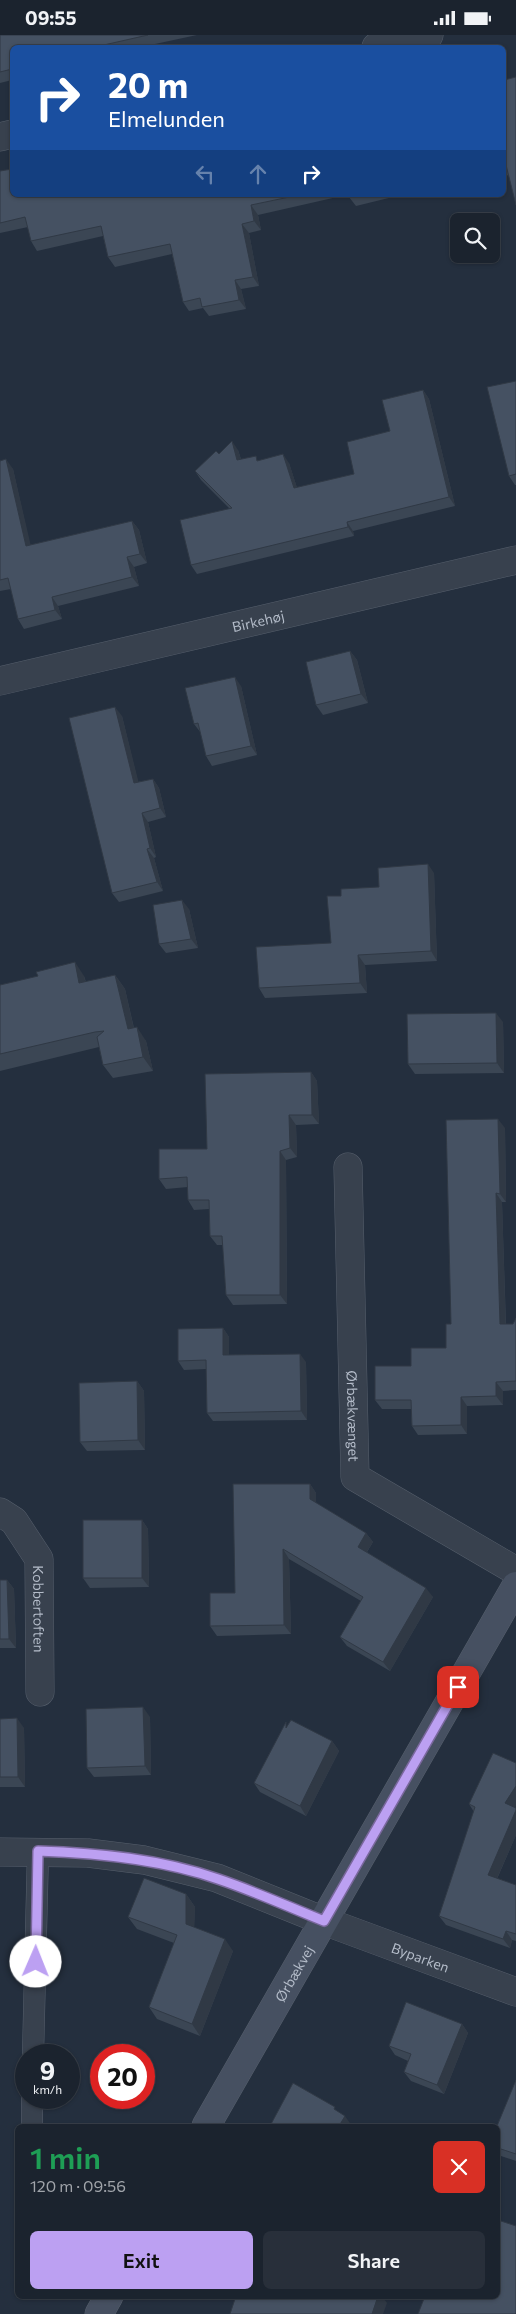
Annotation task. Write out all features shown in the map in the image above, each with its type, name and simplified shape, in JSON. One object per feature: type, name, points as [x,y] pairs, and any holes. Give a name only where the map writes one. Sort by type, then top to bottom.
[{"type":"street","points":[[385,45],[428,35]]},
{"type":"street","name":"Birkehøj","points":[[0,681],[516,560]]},
{"type":"street","name":"Ørbækvænget","points":[[348,1167],[355,1477],[516,1571]]},
{"type":"street","name":"Kobbertoften","points":[[0,1512],[14,1521],[39,1559],[40,1691]]},
{"type":"street","name":"Ørbækvej","points":[[207,2124],[516,1586]]},
{"type":"street","name":"Byparken","points":[[0,1852],[88,1853],[144,1860],[217,1878],[324,1921],[516,1992]]},
{"type":"street","points":[[99,2314],[107,2299]]},
{"type":"lane","points":[[33,2044],[38,1851]]},
{"type":"lane","points":[[32,2109],[32,2124]]},
{"type":"building","points":[[0,35],[148,35],[104,45],[10,45],[10,70],[0,72]]},
{"type":"building","points":[[516,77],[516,205],[506,165],[506,80]]},
{"type":"building","points":[[10,169],[10,197],[289,197],[251,205],[254,221],[242,224],[253,277],[235,280],[239,300],[202,307],[200,298],[183,302],[170,244],[108,257],[101,226],[31,241],[25,217],[0,223],[0,171]]},
{"type":"building","points":[[516,381],[516,474],[509,476],[487,387]]},
{"type":"building","points":[[423,390],[449,497],[347,522],[348,527],[191,565],[180,520],[232,508],[195,471],[216,451],[219,454],[232,441],[237,460],[256,456],[257,461],[283,454],[294,488],[354,474],[347,442],[390,431],[382,400]]},
{"type":"building","points":[[6,459],[26,546],[132,521],[140,554],[127,557],[132,577],[52,597],[55,610],[18,619],[8,578],[0,580],[0,461]]},
{"type":"building","points":[[350,651],[361,694],[316,705],[306,662]]},
{"type":"building","points":[[235,677],[251,746],[206,756],[198,723],[194,724],[185,688]]},
{"type":"building","points":[[115,707],[134,783],[153,779],[160,808],[142,813],[150,848],[147,849],[157,882],[112,893],[69,718]]},
{"type":"building","points":[[428,864],[431,951],[358,955],[360,983],[259,988],[256,947],[331,943],[327,896],[341,896],[341,889],[379,887],[378,868]]},
{"type":"building","points":[[182,900],[191,939],[159,944],[153,905]]},
{"type":"building","points":[[75,962],[79,983],[115,975],[128,1029],[137,1027],[143,1057],[103,1065],[97,1037],[104,1031],[0,1054],[0,985],[38,976],[36,972]]},
{"type":"building","points":[[496,1013],[497,1063],[408,1064],[407,1014]]},
{"type":"building","points":[[311,1072],[312,1115],[289,1115],[290,1148],[280,1151],[280,1295],[226,1295],[222,1236],[210,1236],[209,1200],[188,1200],[187,1177],[159,1179],[159,1149],[207,1149],[205,1074]]},
{"type":"building","points":[[498,1119],[500,1194],[496,1193],[500,1324],[513,1324],[516,1318],[516,1381],[496,1382],[496,1396],[461,1397],[461,1425],[412,1426],[411,1400],[375,1400],[375,1366],[411,1366],[411,1348],[446,1348],[446,1324],[451,1324],[446,1120]]},
{"type":"building","points":[[223,1328],[223,1355],[300,1354],[301,1411],[207,1413],[206,1360],[178,1361],[178,1329]]},
{"type":"building","points":[[137,1381],[138,1440],[80,1442],[79,1383]]},
{"type":"building","points":[[233,1484],[310,1484],[310,1499],[366,1533],[358,1547],[426,1588],[383,1662],[340,1637],[363,1597],[283,1549],[284,1625],[210,1626],[210,1593],[235,1593]]},
{"type":"building","points":[[83,1520],[142,1520],[142,1578],[83,1578]]},
{"type":"building","points":[[0,1580],[7,1580],[9,1639],[0,1639]]},
{"type":"building","points":[[143,1707],[145,1766],[87,1768],[86,1709]]},
{"type":"building","points":[[17,1718],[18,1777],[0,1777],[0,1719]]},
{"type":"building","points":[[291,1720],[332,1741],[300,1806],[254,1783],[286,1722],[286,1728]]},
{"type":"building","points":[[493,1753],[516,1763],[516,1786],[505,1803],[516,1808],[516,1810],[488,1875],[516,1885],[516,1934],[506,1931],[503,1939],[439,1916],[475,1807],[469,1804]]},
{"type":"building","points":[[144,1878],[186,1894],[186,1924],[225,1939],[192,2024],[149,2007],[177,1935],[128,1917]]},
{"type":"building","points":[[406,2002],[462,2024],[437,2085],[404,2072],[411,2054],[389,2046]]},
{"type":"building","points":[[516,2080],[516,2154],[500,2149],[500,2124],[498,2124]]},
{"type":"building","points":[[293,2083],[335,2107],[334,2109],[345,2116],[340,2124],[271,2124]]},
{"type":"building","points":[[500,2221],[516,2226],[516,2314],[418,2314],[424,2299],[500,2299]]},
{"type":"building","points":[[235,2299],[377,2299],[372,2314],[230,2314]]},
{"type":"route","points":[[36,1962],[38,1851],[88,1853],[144,1860],[217,1878],[324,1921],[458,1687]]}]
